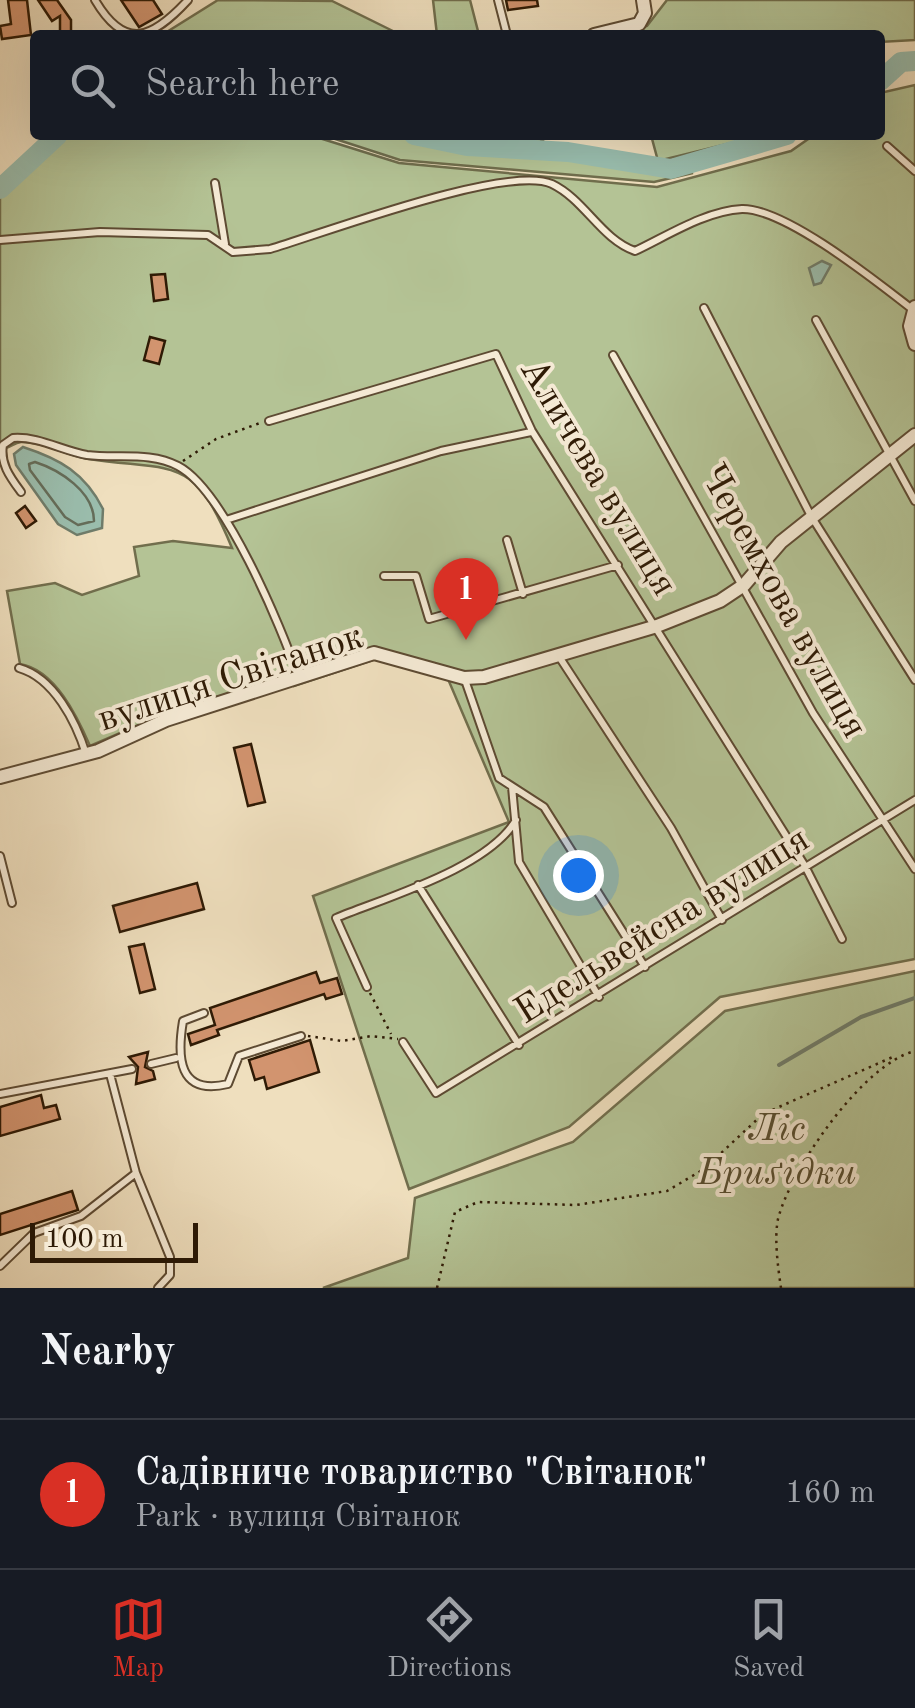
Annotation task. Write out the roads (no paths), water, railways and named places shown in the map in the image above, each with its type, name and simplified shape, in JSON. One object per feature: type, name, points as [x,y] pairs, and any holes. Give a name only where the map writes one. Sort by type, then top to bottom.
[{"type":"street","points":[[614,30],[639,24],[645,14],[644,0]]},
{"type":"street","points":[[913,308],[915,344]]},
{"type":"street","name":"вулиця Світанок","points":[[0,778],[86,754],[166,720],[374,653],[464,678],[504,673],[658,626],[720,602],[744,585],[781,542],[915,435]]},
{"type":"lane","points":[[95,0],[110,24],[120,30]]},
{"type":"lane","points":[[149,30],[170,20],[188,0]]},
{"type":"lane","points":[[498,0],[505,30]]},
{"type":"lane","points":[[887,146],[915,171]]},
{"type":"lane","points":[[0,240],[100,232],[133,236],[208,235],[243,253],[270,249],[492,182],[537,180],[576,201],[620,246],[635,252],[716,215],[761,211],[849,260],[913,308]]},
{"type":"lane","points":[[215,184],[225,245]]},
{"type":"lane","points":[[704,308],[812,516],[915,680]]},
{"type":"lane","points":[[816,320],[915,501]]},
{"type":"lane","name":"Аличева вулиця","points":[[269,421],[496,354],[532,432],[658,626],[805,866],[842,939]]},
{"type":"lane","name":"Черемхова вулиця","points":[[613,355],[812,713],[915,869]]},
{"type":"lane","points":[[226,520],[441,451],[532,432]]},
{"type":"lane","points":[[21,492],[2,454],[3,445],[13,438],[87,455],[148,458],[178,466],[200,483],[226,520],[279,624],[299,679]]},
{"type":"lane","points":[[507,540],[523,594]]},
{"type":"lane","points":[[384,576],[416,576],[429,619],[618,565]]},
{"type":"lane","points":[[557,654],[671,828],[722,920]]},
{"type":"lane","points":[[19,668],[34,674],[53,693],[74,724],[86,754]]},
{"type":"lane","points":[[464,678],[494,768],[512,787],[533,796],[544,807],[645,968]]},
{"type":"lane","points":[[512,787],[520,862],[598,997]]},
{"type":"lane","name":"Едельвейсна вулиця","points":[[404,1042],[436,1094],[915,800]]},
{"type":"lane","points":[[367,987],[336,918],[418,885],[492,846],[516,820]]},
{"type":"lane","points":[[0,856],[12,903]]},
{"type":"lane","points":[[418,885],[519,1045]]},
{"type":"lane","points":[[204,1013],[182,1021],[176,1058],[187,1076],[214,1088],[228,1084],[239,1056],[301,1036]]},
{"type":"lane","points":[[151,1064],[176,1058]]},
{"type":"lane","points":[[0,1094],[132,1069]]},
{"type":"lane","points":[[110,1074],[136,1173],[170,1258],[170,1275],[158,1288]]},
{"type":"lane","points":[[0,1266],[34,1234],[81,1216],[136,1173]]},
{"type":"water","points":[[822,261],[831,265],[821,283],[814,285],[809,268]]},
{"type":"water","points":[[23,447],[60,462],[80,477],[103,509],[102,528],[77,535],[58,524],[16,465],[14,454]]},
{"type":"waterway","points":[[885,76],[901,62],[915,61]]},
{"type":"waterway","points":[[0,189],[53,140]]},
{"type":"waterway","points":[[438,140],[467,146],[568,152],[671,169],[770,140]]},
{"type":"waterway","points":[[779,1065],[861,1017],[915,998]]},
{"type":"place","name":"Садівниче товариство \"Світанок\"","points":[[466,640]]},
{"type":"park label","name":"Ліс Бриґідки","points":[[777,1149]]}]
